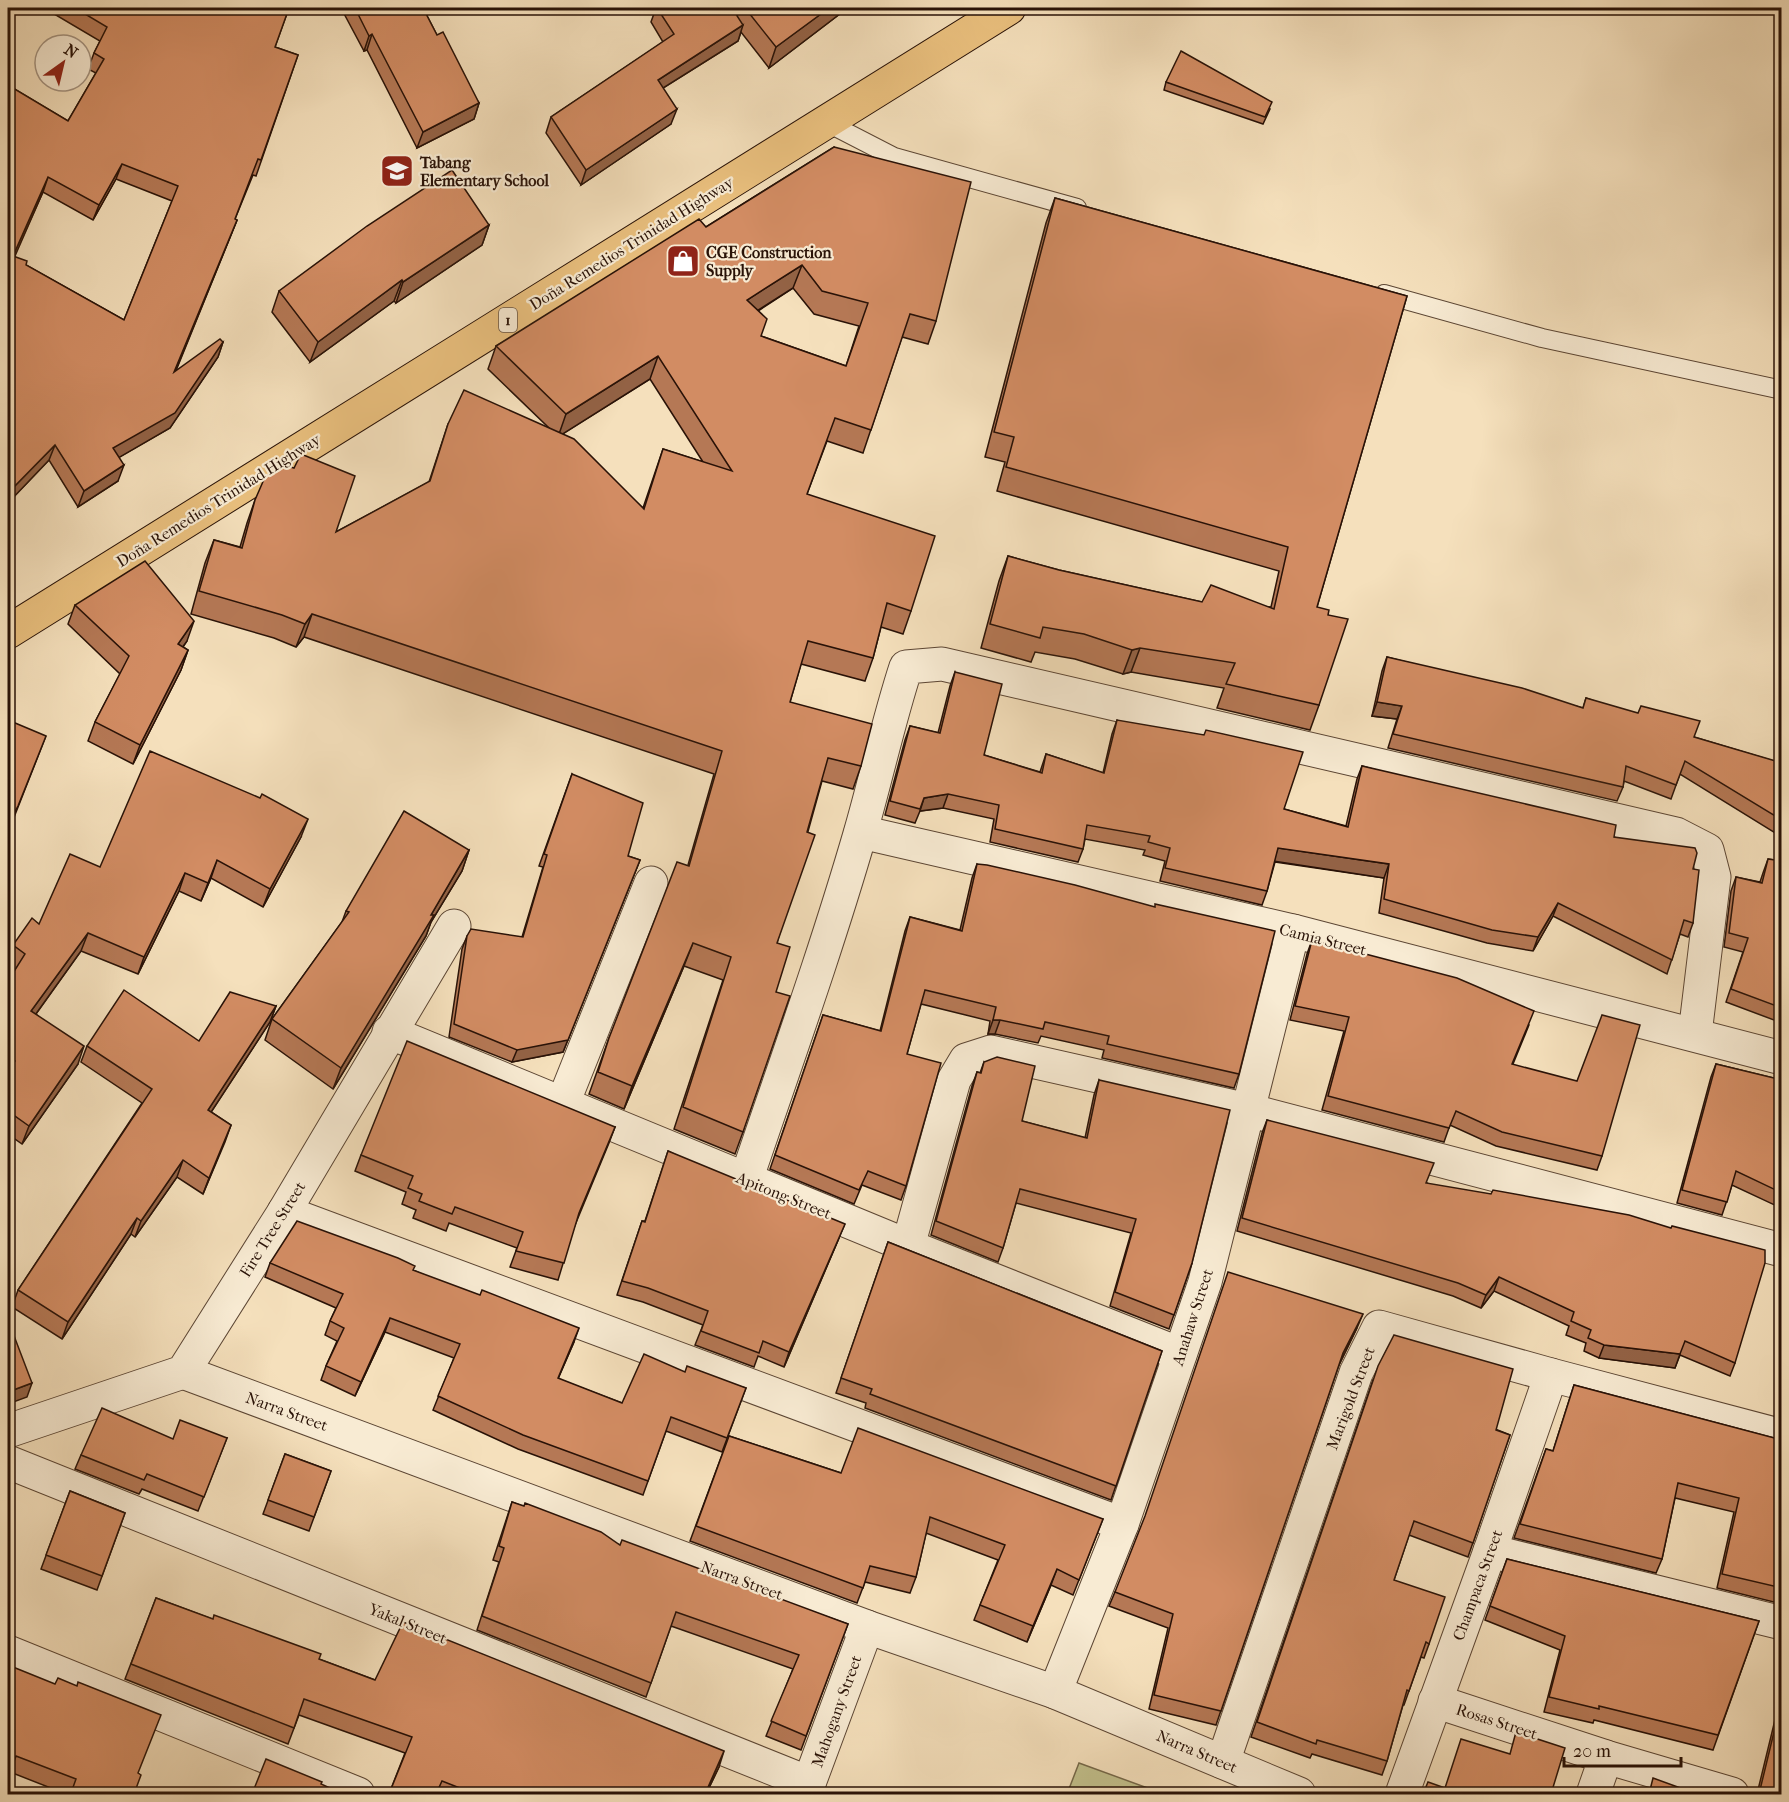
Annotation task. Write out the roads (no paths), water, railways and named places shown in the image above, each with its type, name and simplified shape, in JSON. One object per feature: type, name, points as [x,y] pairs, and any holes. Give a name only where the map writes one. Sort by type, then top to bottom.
[{"type":"highway","name":"Doña Remedios Trinidad Highway","points":[[8,632],[1009,8]]},
{"type":"street","points":[[746,1180],[816,977],[861,832],[890,715],[906,667],[942,664],[1676,834],[1707,850],[1714,877],[1695,1035]]},
{"type":"street","name":"Camia Street","points":[[861,832],[1293,931],[1782,1058]]},
{"type":"street","points":[[563,1103],[651,884]]},
{"type":"street","name":"Fire Tree Street","points":[[183,1372],[284,1212],[454,926]]},
{"type":"street","name":"Anahaw Street","points":[[1055,1692],[1122,1524],[1205,1282],[1293,931]]},
{"type":"street","name":"Apitong Street","points":[[389,1032],[908,1246],[1180,1354]]},
{"type":"street","points":[[908,1246],[954,1080],[966,1060],[991,1052],[1248,1110],[1782,1250]]},
{"type":"street","points":[[284,1212],[1122,1524]]},
{"type":"street","name":"Marigold Street","points":[[1224,1762],[1356,1373],[1378,1327],[1782,1436]]},
{"type":"street","points":[[8,1431],[183,1372]]},
{"type":"street","name":"Narra Street","points":[[183,1372],[867,1627],[1055,1692],[1299,1794]]},
{"type":"street","name":"Champaca Street","points":[[1402,1794],[1551,1375]]},
{"type":"street","name":"Yakal Street","points":[[8,1462],[807,1789]]},
{"type":"street","points":[[1490,1551],[1782,1623]]},
{"type":"street","name":"Mahogany Street","points":[[807,1789],[867,1627]]},
{"type":"street","points":[[8,1652],[358,1794]]},
{"type":"street","name":"Rosas Street","points":[[1435,1701],[1732,1794]]},
{"type":"street","points":[[1593,1794],[1606,1756]]},
{"type":"lane","points":[[826,122],[894,157],[1099,214]]},
{"type":"lane","points":[[1371,290],[1542,338],[1782,390]]},
{"type":"place","name":"Tabang Elementary School","points":[[397,171]]},
{"type":"place","name":"CGE Construction Supply","points":[[683,261]]}]
